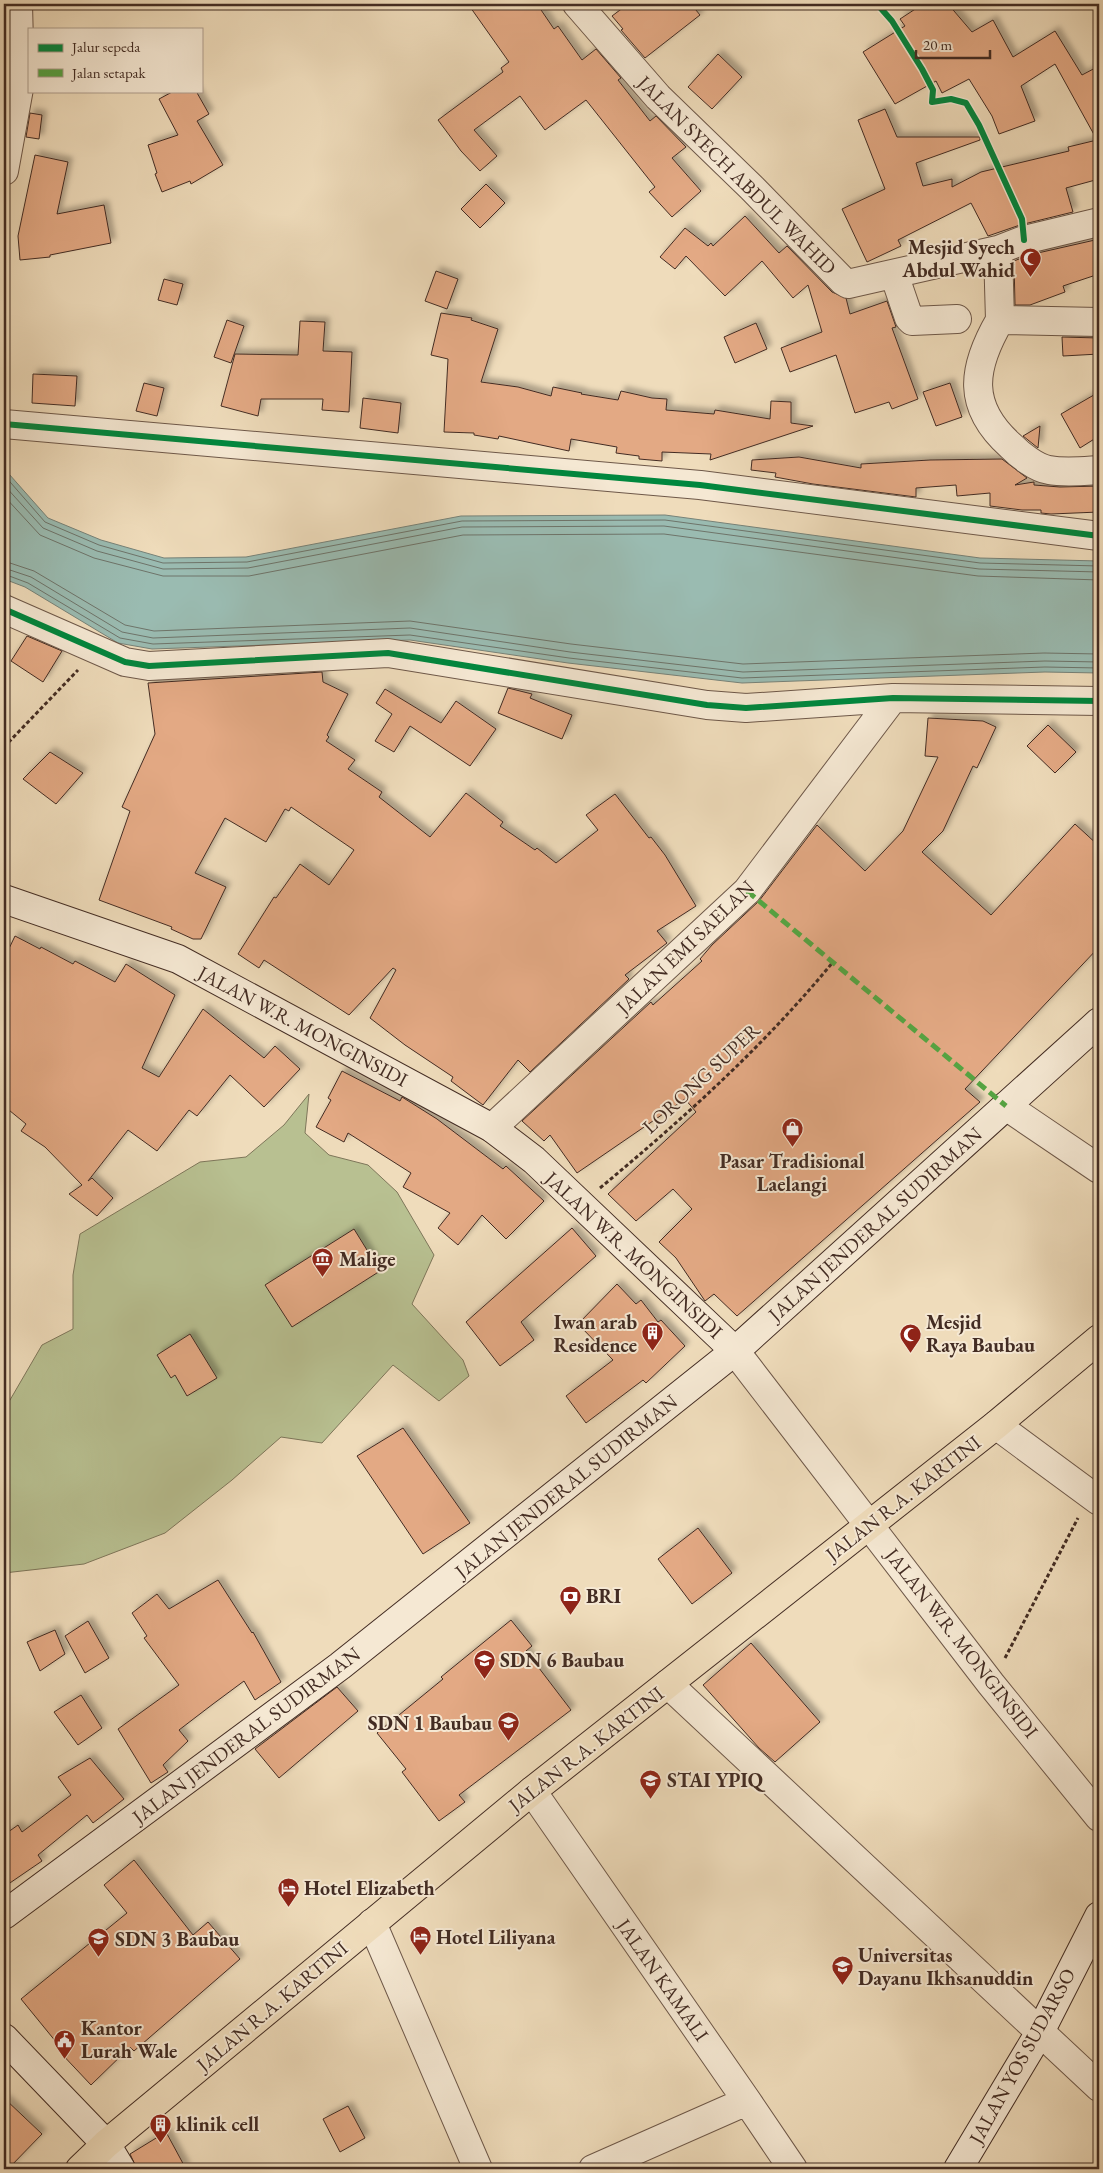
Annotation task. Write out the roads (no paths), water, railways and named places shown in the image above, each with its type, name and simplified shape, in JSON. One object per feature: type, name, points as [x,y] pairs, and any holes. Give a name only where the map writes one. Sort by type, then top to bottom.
[{"type":"highway","name":"JALAN R.A. KARTINI","points":[[80,2169],[106,2144],[532,1791],[996,1425],[1099,1339]]},
{"type":"street","points":[[4,171],[20,83],[18,4]]},
{"type":"street","name":"JALAN SYECH ABDUL WAHID","points":[[585,7],[658,97],[752,188],[843,281],[853,284],[998,250],[1024,240],[1099,222]]},
{"type":"street","points":[[998,250],[1000,320],[989,339],[978,371],[978,394],[986,419],[1003,440],[1021,456],[1048,470],[1099,470]]},
{"type":"street","points":[[894,274],[909,318],[912,321],[957,319]]},
{"type":"street","points":[[1000,320],[1099,322]]},
{"type":"street","points":[[4,424],[700,485],[1078,535],[1099,536]]},
{"type":"street","points":[[4,609],[125,662],[149,666],[388,653],[707,705],[746,708],[893,698],[1099,701]]},
{"type":"street","name":"JALAN EMI SAELAN","points":[[492,1128],[747,891],[893,698]]},
{"type":"street","name":"JALAN W.R. MONGINSIDI","points":[[4,899],[178,958],[492,1128],[534,1160],[735,1351],[870,1524],[991,1684],[1099,1817]]},
{"type":"street","name":"JALAN JENDERAL SUDIRMAN","points":[[4,1915],[340,1666],[735,1351],[1099,1022]]},
{"type":"street","points":[[1006,1106],[1099,1169]]},
{"type":"street","points":[[996,1425],[1095,1498]]},
{"type":"street","points":[[668,1684],[1099,2087]]},
{"type":"street","name":"JALAN KAMALI","points":[[532,1791],[793,2169]]},
{"type":"street","name":"JALAN YOS SUDARSO","points":[[958,2169],[1040,2032],[1099,1916]]},
{"type":"street","points":[[372,1923],[478,2169]]},
{"type":"street","points":[[4,2038],[106,2144],[121,2169]]},
{"type":"street","points":[[593,2169],[747,2101]]},
{"type":"water","points":[[4,464],[9,474],[48,518],[101,540],[164,558],[246,557],[461,516],[665,515],[980,558],[1099,561],[1099,673],[1045,672],[742,683],[568,663],[410,640],[152,649],[118,643],[25,587],[4,579]]},
{"type":"place","name":"Mesjid Syech Abdul Wahid","points":[[1031,277]]},
{"type":"place","name":"Pasar Tradisional Laelangi","points":[[792,1148]]},
{"type":"place","name":"Malige","points":[[323,1278]]},
{"type":"place","name":"Iwan arab Residence","points":[[653,1352]]},
{"type":"place","name":"Mesjid Raya Baubau","points":[[910,1353]]},
{"type":"place","name":"BRI","points":[[570,1615]]},
{"type":"place","name":"SDN 6 Baubau","points":[[484,1679]]},
{"type":"place","name":"SDN 1 Baubau","points":[[508,1742]]},
{"type":"place","name":"STAI YPIQ","points":[[651,1799]]},
{"type":"place","name":"Hotel Elizabeth","points":[[288,1907]]},
{"type":"place","name":"Hotel Liliyana","points":[[420,1956]]},
{"type":"place","name":"SDN 3 Baubau","points":[[99,1958]]},
{"type":"place","name":"Universitas Dayanu Ikhsanuddin","points":[[842,1986]]},
{"type":"place","name":"Kantor Lurah Wale","points":[[65,2059]]},
{"type":"place","name":"klinik cell","points":[[160,2143]]}]
